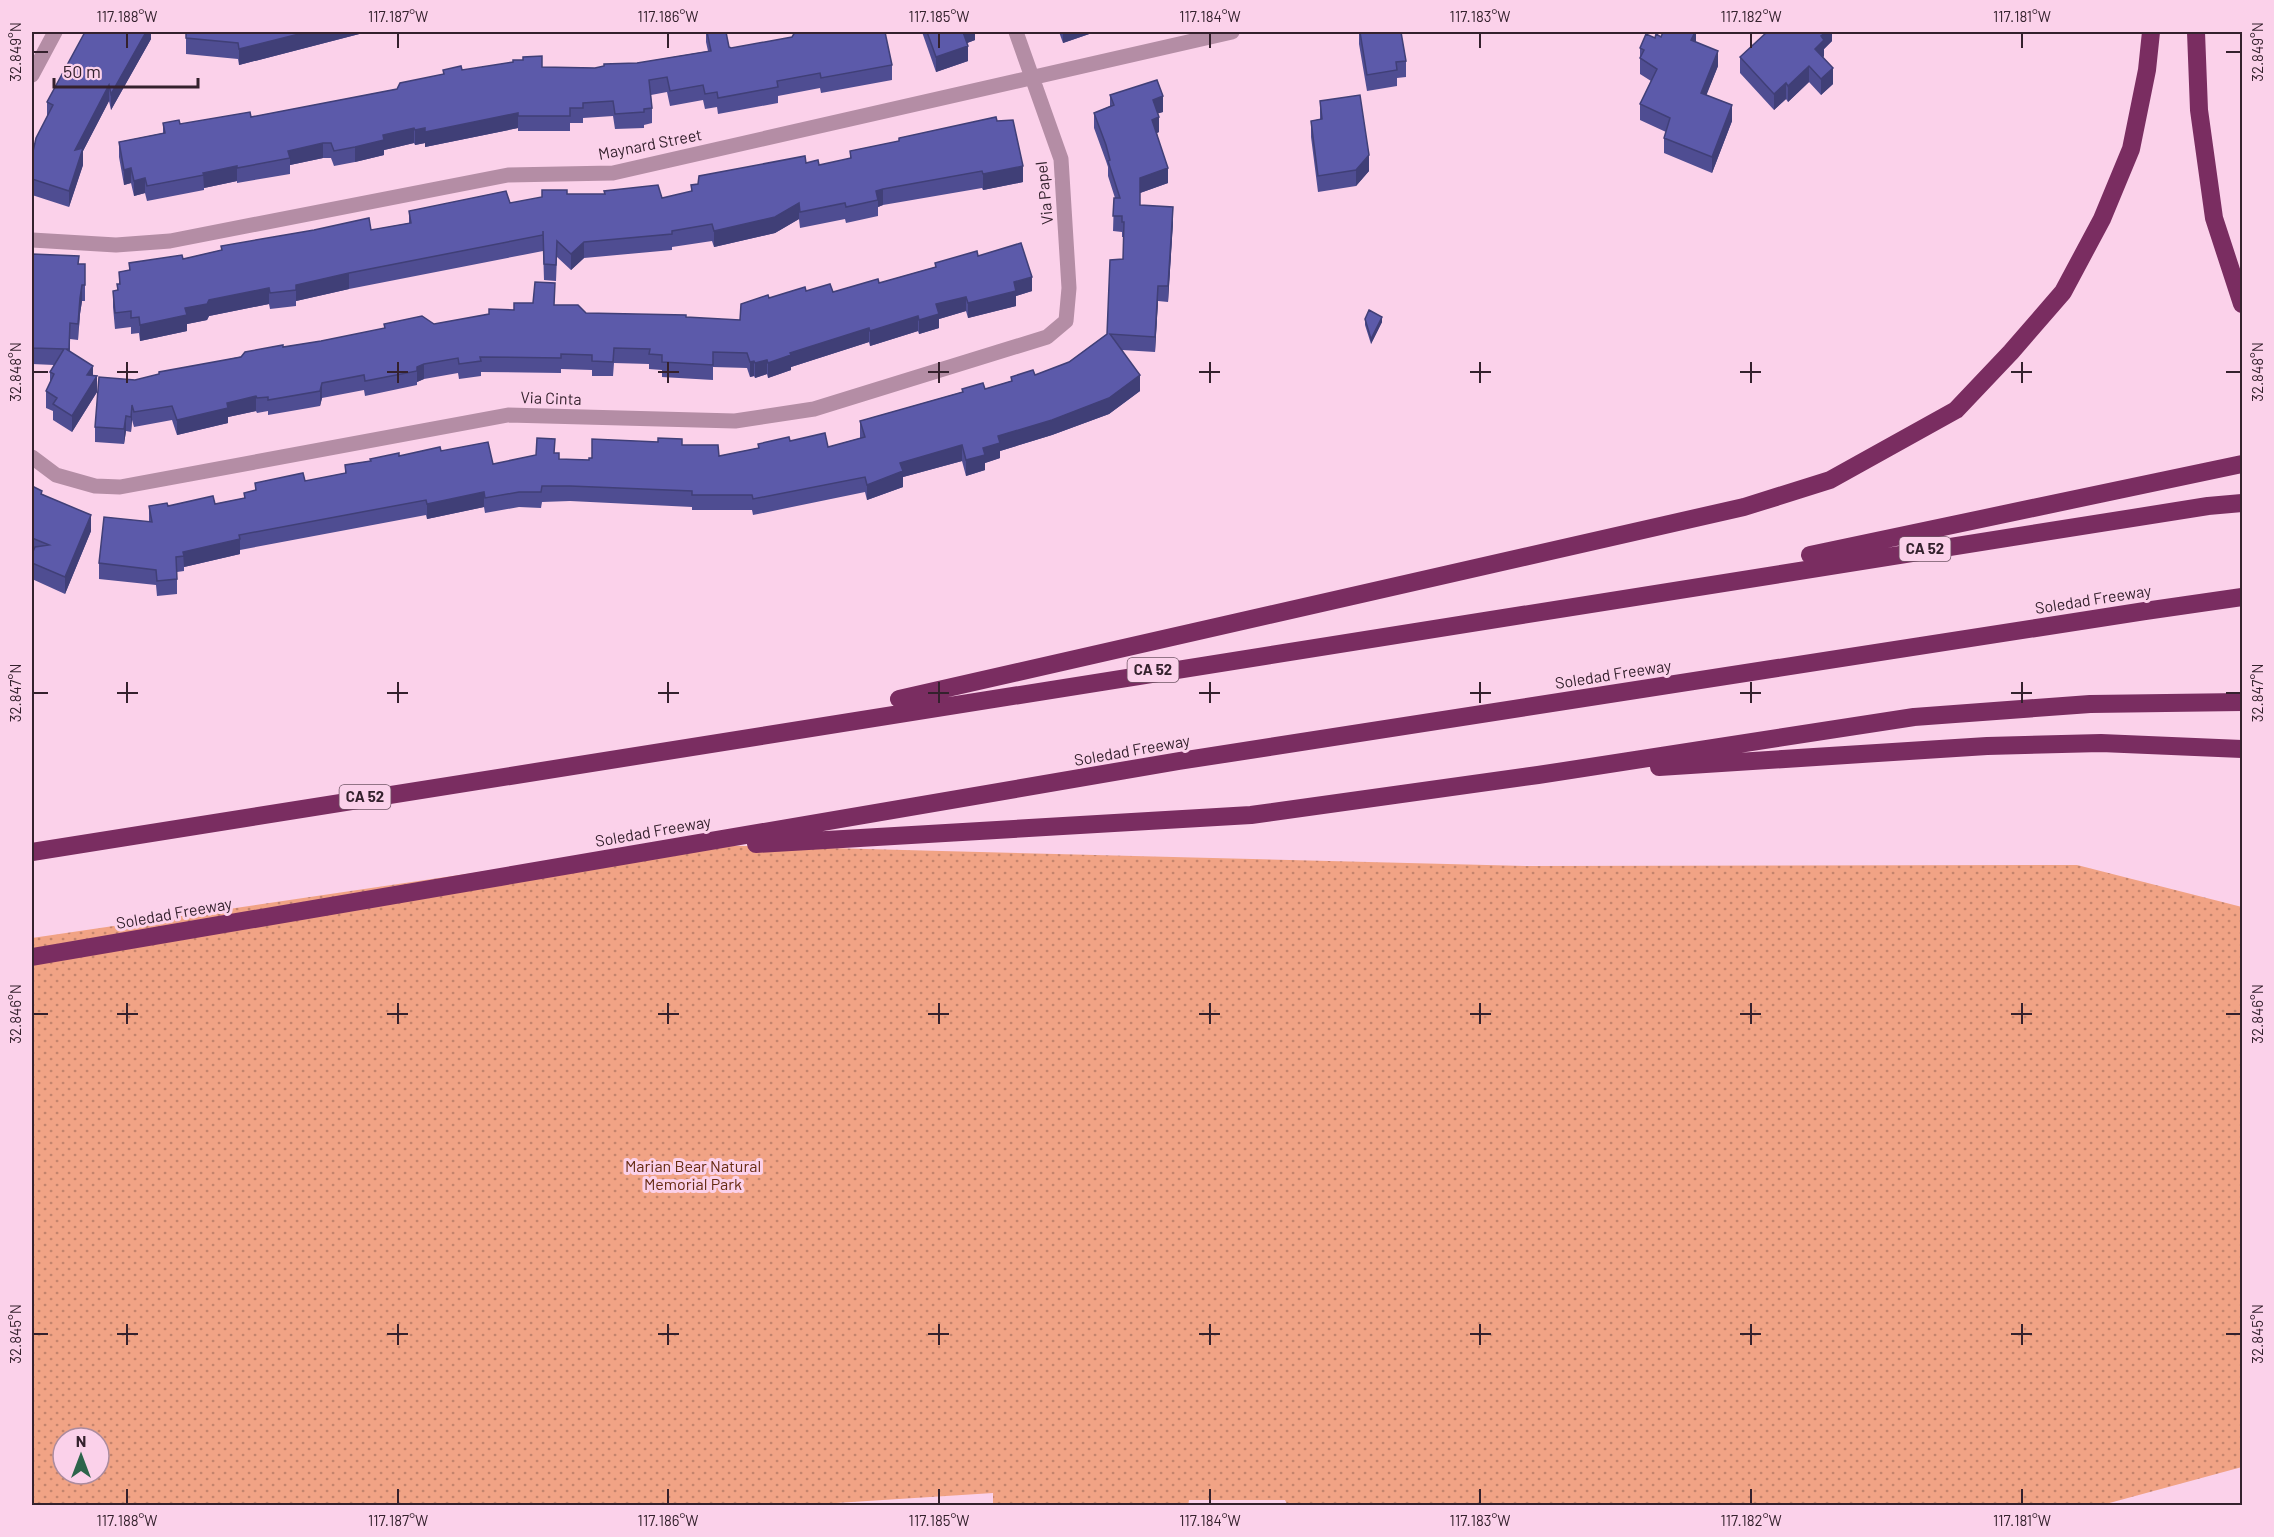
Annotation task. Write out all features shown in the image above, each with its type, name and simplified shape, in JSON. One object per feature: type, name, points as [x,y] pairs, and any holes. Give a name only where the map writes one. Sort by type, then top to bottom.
[{"type":"highway","points":[[698,742],[1068,662],[1744,507],[1830,480],[1956,410],[2063,292],[2102,219],[2131,149],[2147,70],[2151,32]]},
{"type":"highway","points":[[2196,32],[2199,110],[2214,218],[2242,304]]},
{"type":"highway","points":[[1608,597],[2242,464]]},
{"type":"highway","name":"CA 52","points":[[32,852],[698,742],[1608,597],[2208,506],[2242,503]]},
{"type":"highway","name":"Soledad Freeway","points":[[32,957],[1179,761],[2242,597]]},
{"type":"highway","points":[[664,849],[1251,815],[1538,775],[1914,717],[2090,704],[2242,702]]},
{"type":"highway","points":[[1538,775],[1988,746],[2101,743],[2242,749]]},
{"type":"street","points":[[32,75],[54,32]]},
{"type":"street","name":"Via Papel","points":[[1016,32],[1061,159],[1069,288],[1066,321]]},
{"type":"street","name":"Maynard Street","points":[[32,240],[116,245],[170,242],[508,176],[613,173],[1232,32]]},
{"type":"street","name":"Via Cinta","points":[[32,457],[56,475],[95,486],[120,487],[508,415],[735,421],[814,409],[1047,337],[1066,321]]},
{"type":"green space","name":"Marian Bear Natural Memorial Park","points":[[670,844],[1526,866],[2077,865],[2242,907],[2242,1467],[2102,1505],[1288,1506],[1285,1500],[1189,1500],[1188,1506],[993,1505],[993,1493],[789,1506],[32,1506],[32,938]]},
{"type":"building","points":[[85,32],[146,32],[111,94],[109,85],[75,150],[83,148],[69,191],[32,179],[32,156],[36,138],[53,105],[47,102]]},
{"type":"building","points":[[186,32],[307,32],[239,49],[238,43],[186,38]]},
{"type":"building","points":[[707,32],[726,32],[731,48],[792,37],[795,32],[885,32],[892,65],[821,78],[820,73],[777,81],[778,87],[718,98],[717,92],[705,94],[703,85],[670,91],[667,77],[649,80],[652,108],[644,109],[644,112],[615,114],[613,101],[583,103],[583,108],[570,108],[570,116],[518,116],[518,113],[425,132],[425,128],[415,130],[414,128],[383,135],[384,140],[355,147],[334,151],[331,143],[323,143],[288,151],[290,158],[237,168],[237,166],[147,186],[145,178],[134,181],[131,168],[124,170],[119,142],[165,133],[163,123],[179,120],[180,124],[250,112],[251,117],[397,89],[400,83],[444,74],[443,70],[461,66],[462,70],[523,60],[523,57],[542,56],[542,67],[595,68],[604,66],[604,64],[637,63],[711,51]]},
{"type":"building","points":[[927,32],[963,32],[968,46],[936,57]]},
{"type":"building","points":[[1360,32],[1401,32],[1406,61],[1396,62],[1397,70],[1367,75]]},
{"type":"building","points":[[1663,32],[1695,32],[1691,40],[1718,51],[1701,93],[1732,105],[1712,157],[1664,138],[1670,118],[1640,104],[1657,69],[1640,58],[1644,50],[1640,48],[1646,34],[1655,38],[1656,34],[1661,37]]},
{"type":"building","points":[[1767,32],[1826,32],[1821,36],[1824,40],[1815,49],[1833,68],[1821,79],[1809,66],[1788,86],[1786,83],[1774,94],[1740,57]]},
{"type":"building","points":[[1157,80],[1163,96],[1153,100],[1159,117],[1152,120],[1168,168],[1140,178],[1140,205],[1173,207],[1168,286],[1158,286],[1155,337],[1110,334],[1140,375],[1109,398],[1052,420],[998,436],[1000,443],[983,448],[985,455],[966,460],[962,445],[900,463],[903,471],[867,485],[865,477],[753,499],[752,495],[692,495],[692,491],[542,486],[541,492],[519,492],[485,498],[484,492],[427,504],[426,500],[239,535],[240,539],[183,552],[184,556],[176,557],[177,579],[157,581],[156,570],[99,563],[104,517],[152,522],[149,506],[167,503],[168,506],[213,496],[215,504],[245,498],[244,493],[256,490],[255,483],[303,473],[305,481],[346,473],[345,465],[371,461],[370,459],[399,453],[399,456],[440,447],[441,451],[488,442],[493,464],[536,455],[537,438],[555,439],[554,453],[559,453],[559,459],[589,460],[592,458],[592,439],[658,442],[658,438],[682,439],[682,445],[718,445],[719,456],[759,448],[758,444],[789,437],[790,441],[825,433],[828,447],[865,437],[860,421],[963,392],[962,389],[983,383],[985,389],[1012,381],[1011,377],[1033,370],[1035,375],[1069,362],[1107,334],[1110,260],[1123,259],[1124,222],[1122,222],[1122,216],[1113,216],[1114,198],[1120,198],[1108,161],[1110,160],[1106,145],[1094,113],[1114,105],[1110,95]]},
{"type":"building","points":[[1360,95],[1369,155],[1356,170],[1318,176],[1311,121],[1322,119],[1320,101]]},
{"type":"building","points":[[996,117],[997,121],[1013,120],[1023,166],[883,189],[876,191],[878,200],[846,207],[845,203],[800,212],[799,203],[775,217],[714,231],[712,224],[672,231],[672,234],[584,242],[571,254],[557,241],[556,265],[544,264],[543,231],[543,235],[296,285],[296,290],[270,293],[269,288],[209,300],[207,304],[185,308],[187,315],[140,325],[139,317],[131,318],[131,311],[115,313],[113,291],[118,290],[117,284],[120,284],[119,272],[130,270],[129,263],[182,255],[183,259],[222,250],[221,246],[369,218],[371,230],[411,223],[409,211],[506,191],[510,203],[542,197],[542,190],[567,190],[567,194],[605,194],[604,191],[658,185],[662,198],[692,191],[691,185],[698,184],[699,176],[805,156],[806,163],[818,160],[819,165],[851,158],[850,151]]},
{"type":"building","points":[[1021,243],[1032,277],[1014,282],[1016,291],[968,303],[966,297],[936,304],[939,314],[919,320],[918,316],[870,331],[869,328],[790,353],[791,355],[768,363],[767,360],[750,362],[747,353],[713,352],[713,365],[662,362],[662,355],[649,354],[650,349],[614,348],[613,362],[592,361],[592,355],[561,354],[561,358],[480,357],[481,361],[459,364],[458,358],[424,364],[417,367],[417,371],[365,381],[364,375],[322,383],[320,391],[268,400],[268,397],[257,398],[256,396],[227,403],[228,408],[177,420],[172,406],[134,412],[132,405],[131,417],[126,416],[124,429],[95,427],[99,377],[135,380],[159,374],[159,372],[241,357],[245,352],[321,341],[385,328],[384,324],[422,316],[434,324],[489,314],[489,309],[514,310],[514,303],[533,303],[535,282],[555,283],[554,305],[578,305],[586,313],[686,315],[686,317],[740,320],[741,304],[768,295],[769,298],[805,287],[806,291],[830,284],[833,292],[878,279],[879,283],[936,267],[935,263],[977,251],[978,256]]},
{"type":"building","points":[[32,254],[79,256],[78,264],[85,264],[85,285],[82,285],[78,324],[70,323],[69,349],[66,349],[93,366],[87,375],[97,376],[72,416],[53,404],[57,398],[46,391],[54,374],[50,372],[64,349],[32,348]]},
{"type":"building","points":[[1369,310],[1382,317],[1371,339],[1365,319]]},
{"type":"building","points":[[32,486],[42,491],[41,494],[91,515],[65,577],[32,563],[35,547],[49,545],[32,538]]}]
